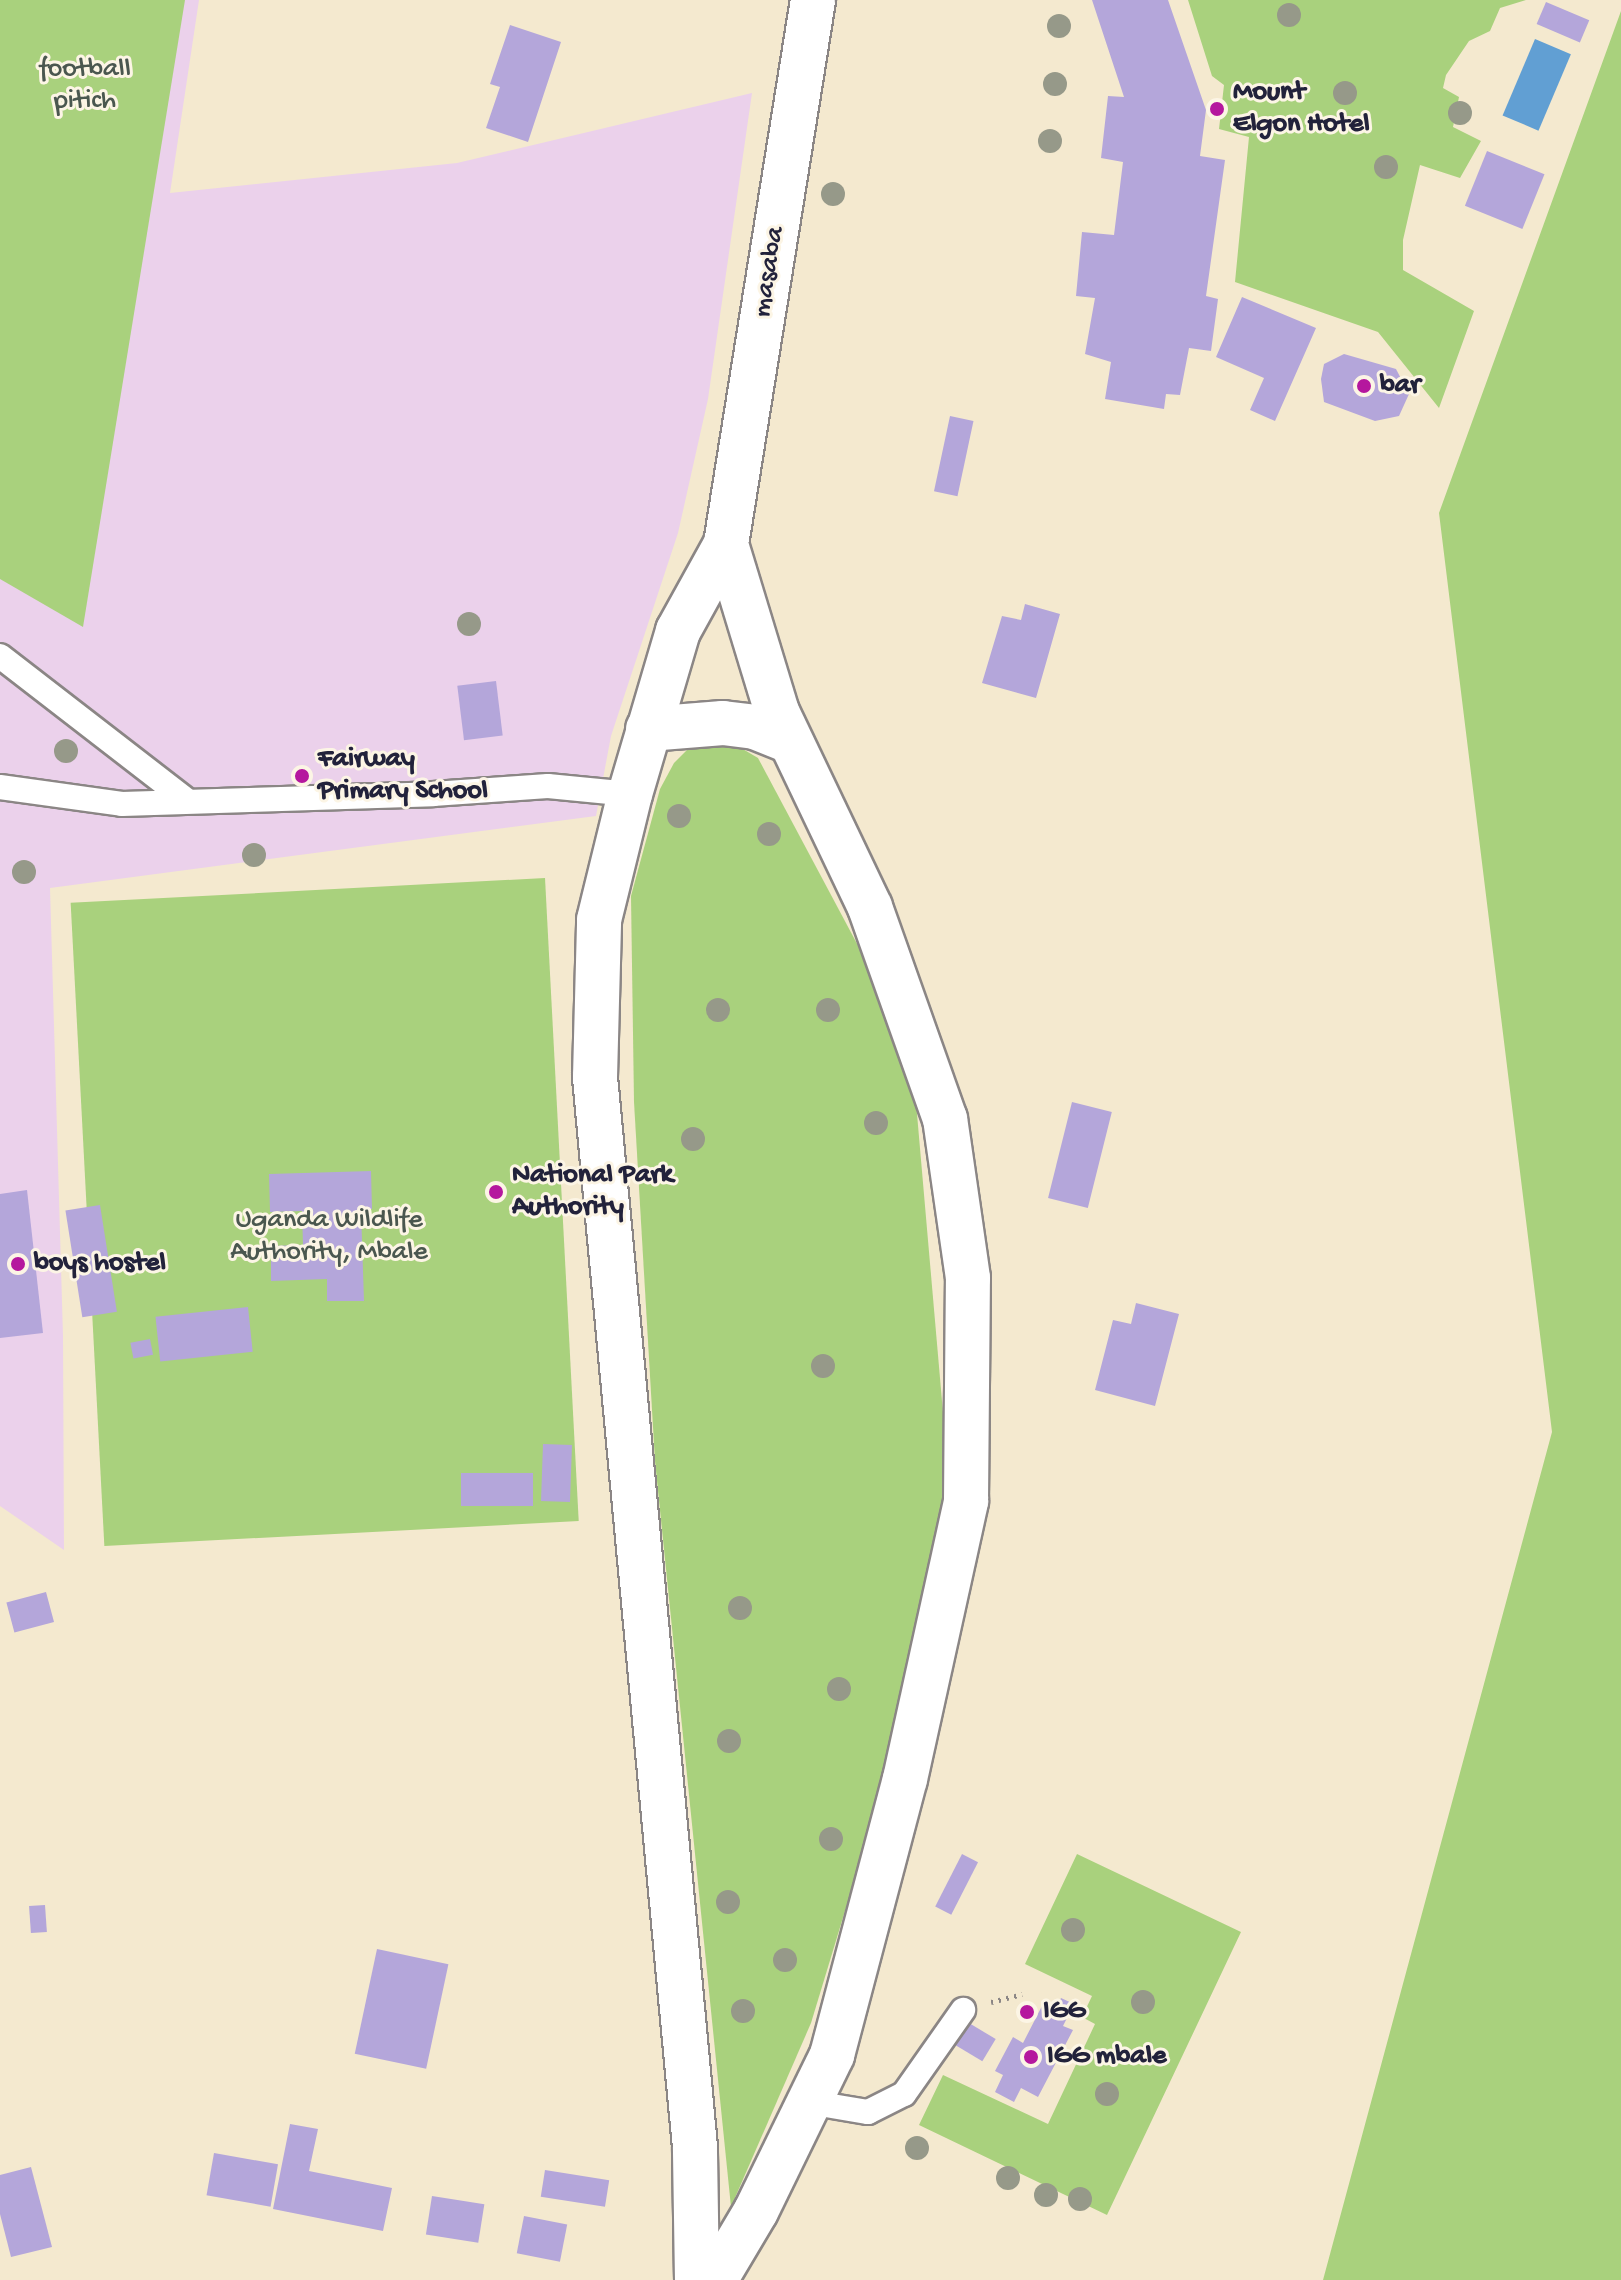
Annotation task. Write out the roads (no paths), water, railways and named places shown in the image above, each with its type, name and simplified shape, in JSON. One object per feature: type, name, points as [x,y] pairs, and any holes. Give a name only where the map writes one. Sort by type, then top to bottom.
[{"type":"street","name":"masaba","points":[[726,544],[813,0]]},
{"type":"street","points":[[697,2280],[695,2147],[595,1077],[599,920],[630,794],[678,631],[726,544]]},
{"type":"street","points":[[715,2280],[756,2211],[832,2055],[905,1779],[966,1501],[968,1278],[945,1119],[870,907],[788,740],[726,544]]},
{"type":"street","points":[[648,729],[723,723],[755,727],[788,740]]},
{"type":"lane","points":[[0,656],[186,800]]},
{"type":"lane","points":[[0,787],[122,804],[433,794],[548,786],[630,794]]},
{"type":"lane","points":[[808,2102],[868,2112],[904,2094],[963,2010]]},
{"type":"water","points":[[1535,39],[1571,54],[1538,131],[1503,115]]},
{"type":"place","name":"Mount Elgon Hotel","points":[[1217,109]]},
{"type":"place","name":"bar","points":[[1364,386]]},
{"type":"place","name":"Fairway Primary School","points":[[302,776]]},
{"type":"place","name":"National Park Authority","points":[[496,1192]]},
{"type":"place","name":"boys hostel","points":[[18,1264]]},
{"type":"place","name":"IGG","points":[[1027,2012]]},
{"type":"place","name":"IGG mbale","points":[[1031,2057]]},
{"type":"park label","name":"football pitich","points":[[85,86]]},
{"type":"park label","name":"Uganda Wildlife Authority, Mbale","points":[[329,1237]]}]
